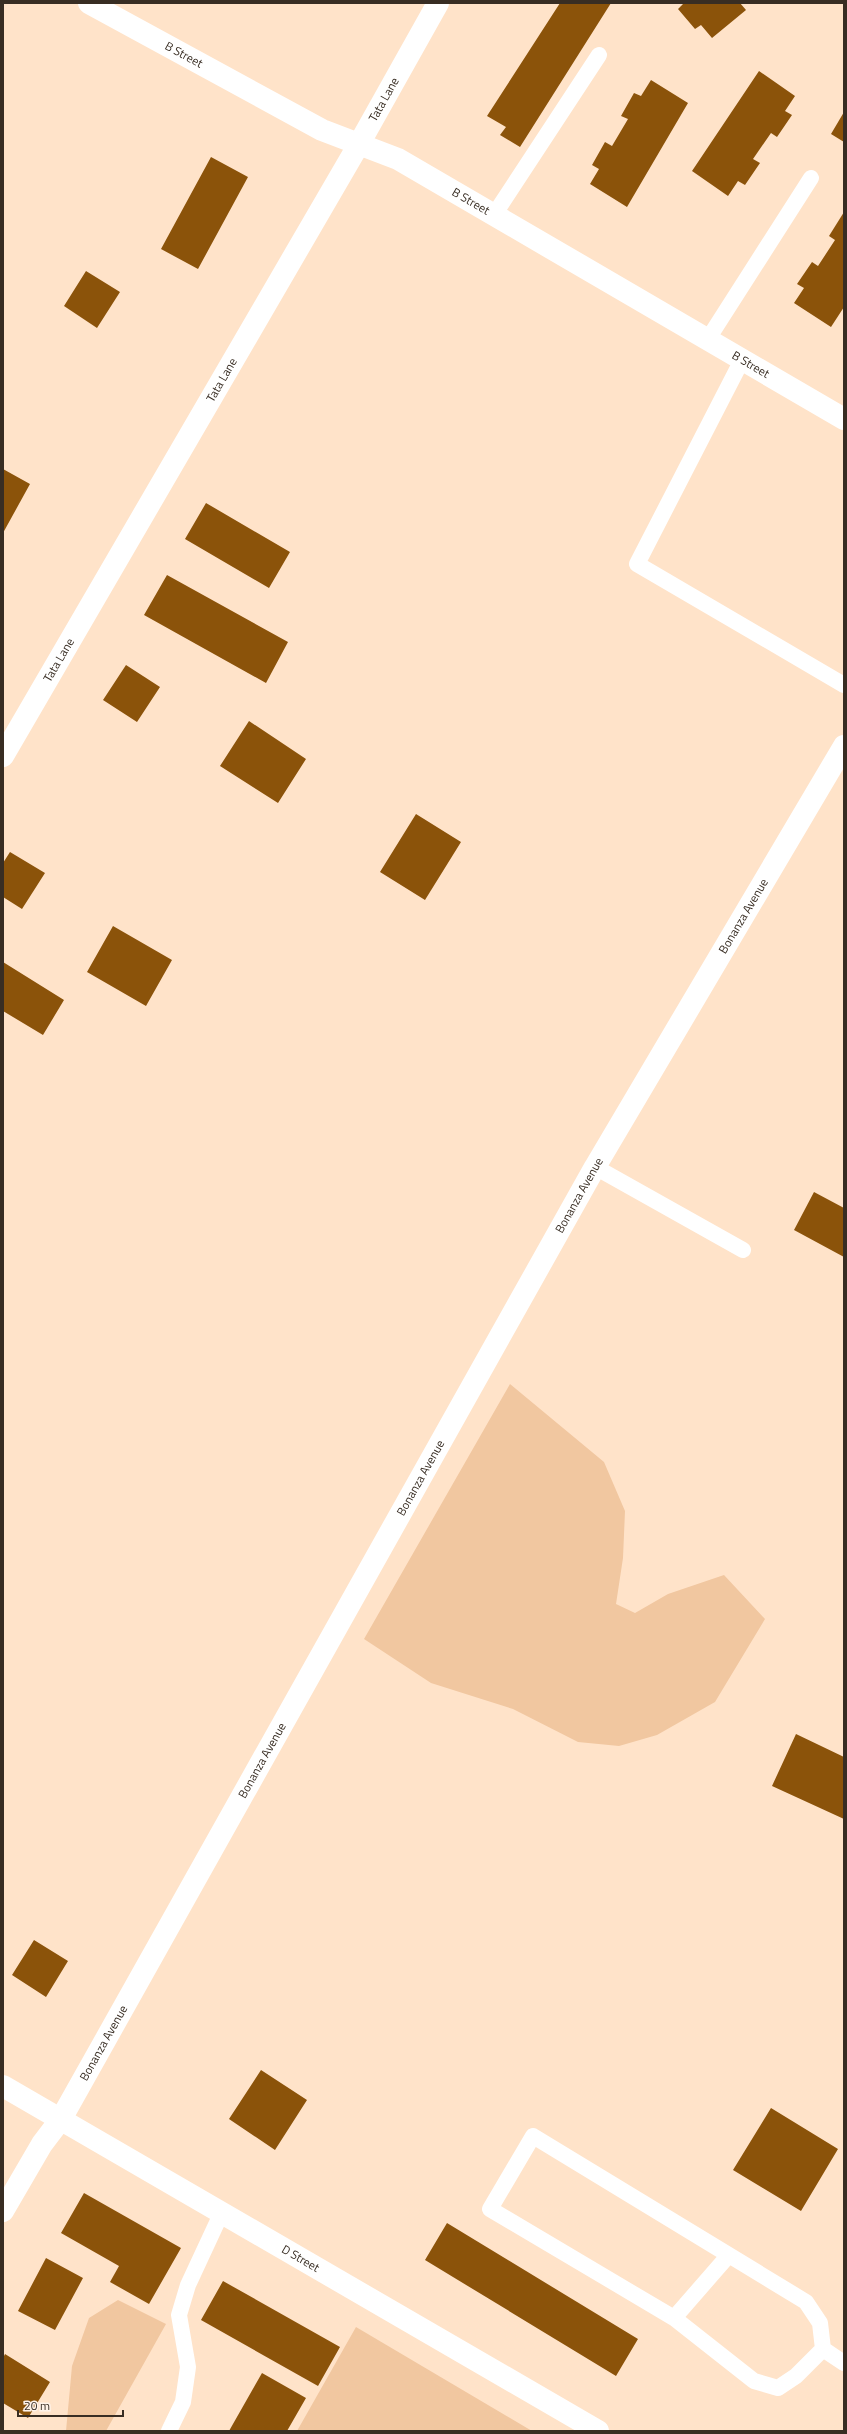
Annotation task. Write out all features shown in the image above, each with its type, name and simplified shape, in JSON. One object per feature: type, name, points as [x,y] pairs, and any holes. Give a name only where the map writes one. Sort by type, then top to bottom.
[{"type":"street","name":"B Street","points":[[89,3],[322,130],[398,158],[844,419]]},
{"type":"street","name":"Tata Lane","points":[[3,756],[359,144],[438,3]]},
{"type":"street","name":"Bonanza Avenue","points":[[3,2212],[42,2144],[61,2120],[595,1167],[844,746]]},
{"type":"street","name":"D Street","points":[[3,2086],[221,2214],[598,2431]]},
{"type":"lane","points":[[494,215],[599,55]]},
{"type":"lane","points":[[708,340],[811,178]]},
{"type":"lane","points":[[742,360],[637,564],[844,685]]},
{"type":"lane","points":[[595,1167],[743,1250]]},
{"type":"lane","points":[[823,2349],[796,2376],[778,2388],[754,2381],[674,2318],[490,2209],[533,2136],[728,2256],[806,2302],[820,2323],[823,2349],[844,2363]]},
{"type":"lane","points":[[169,2431],[183,2402],[188,2367],[179,2315],[188,2286],[221,2214]]},
{"type":"lane","points":[[674,2318],[728,2256]]},
{"type":"shaded area","points":[[510,1384],[604,1462],[625,1511],[623,1558],[616,1604],[635,1613],[668,1594],[724,1575],[765,1619],[715,1702],[657,1735],[619,1746],[578,1742],[513,1709],[431,1683],[364,1639]]},
{"type":"shaded area","points":[[118,2300],[166,2324],[106,2431],[66,2431],[72,2366],[89,2318]]},
{"type":"shaded area","points":[[356,2327],[532,2431],[297,2431]]},
{"type":"building","points":[[560,3],[611,3],[520,147],[500,135],[506,127],[487,116]]},
{"type":"building","points":[[682,3],[740,3],[746,10],[712,38],[701,25],[695,29],[678,9],[683,4]]},
{"type":"building","points":[[759,71],[795,96],[785,111],[792,115],[777,137],[771,133],[753,159],[760,163],[745,185],[738,181],[728,196],[692,171]]},
{"type":"building","points":[[651,80],[688,103],[627,207],[590,184],[599,169],[592,165],[605,142],[612,146],[628,119],[621,116],[634,93],[641,96]]},
{"type":"building","points":[[844,112],[844,142],[831,134]]},
{"type":"building","points":[[211,157],[248,177],[198,269],[161,249]]},
{"type":"building","points":[[844,212],[844,307],[831,327],[794,303],[804,288],[797,284],[812,262],[818,266],[835,240],[829,236]]},
{"type":"building","points":[[86,271],[120,292],[97,328],[64,306]]},
{"type":"building","points":[[3,469],[30,484],[3,533]]},
{"type":"building","points":[[206,503],[290,552],[269,588],[185,539]]},
{"type":"building","points":[[167,575],[288,642],[266,683],[144,615]]},
{"type":"building","points":[[126,665],[160,687],[137,722],[103,700]]},
{"type":"building","points":[[249,721],[306,759],[278,803],[220,766]]},
{"type":"building","points":[[416,814],[461,842],[425,900],[380,872]]},
{"type":"building","points":[[10,852],[45,873],[22,909],[3,897],[3,863]]},
{"type":"building","points":[[113,926],[172,960],[146,1006],[87,972]]},
{"type":"building","points":[[3,962],[64,1000],[43,1035],[3,1011]]},
{"type":"building","points":[[814,1192],[844,1208],[844,1257],[794,1230]]},
{"type":"building","points":[[796,1734],[844,1757],[844,1819],[772,1786]]},
{"type":"building","points":[[34,1940],[68,1961],[46,1997],[12,1975]]},
{"type":"building","points":[[261,2070],[307,2100],[275,2150],[229,2119]]},
{"type":"building","points":[[771,2108],[838,2149],[801,2211],[733,2170]]},
{"type":"building","points":[[84,2193],[181,2248],[149,2304],[110,2282],[119,2266],[61,2233]]},
{"type":"building","points":[[447,2223],[638,2339],[616,2376],[425,2260]]},
{"type":"building","points":[[46,2258],[83,2278],[55,2330],[18,2311]]},
{"type":"building","points":[[223,2281],[340,2347],[318,2386],[201,2320]]},
{"type":"building","points":[[5,2354],[50,2382],[28,2418],[3,2403],[3,2358]]},
{"type":"building","points":[[262,2373],[306,2398],[287,2431],[229,2431]]}]
